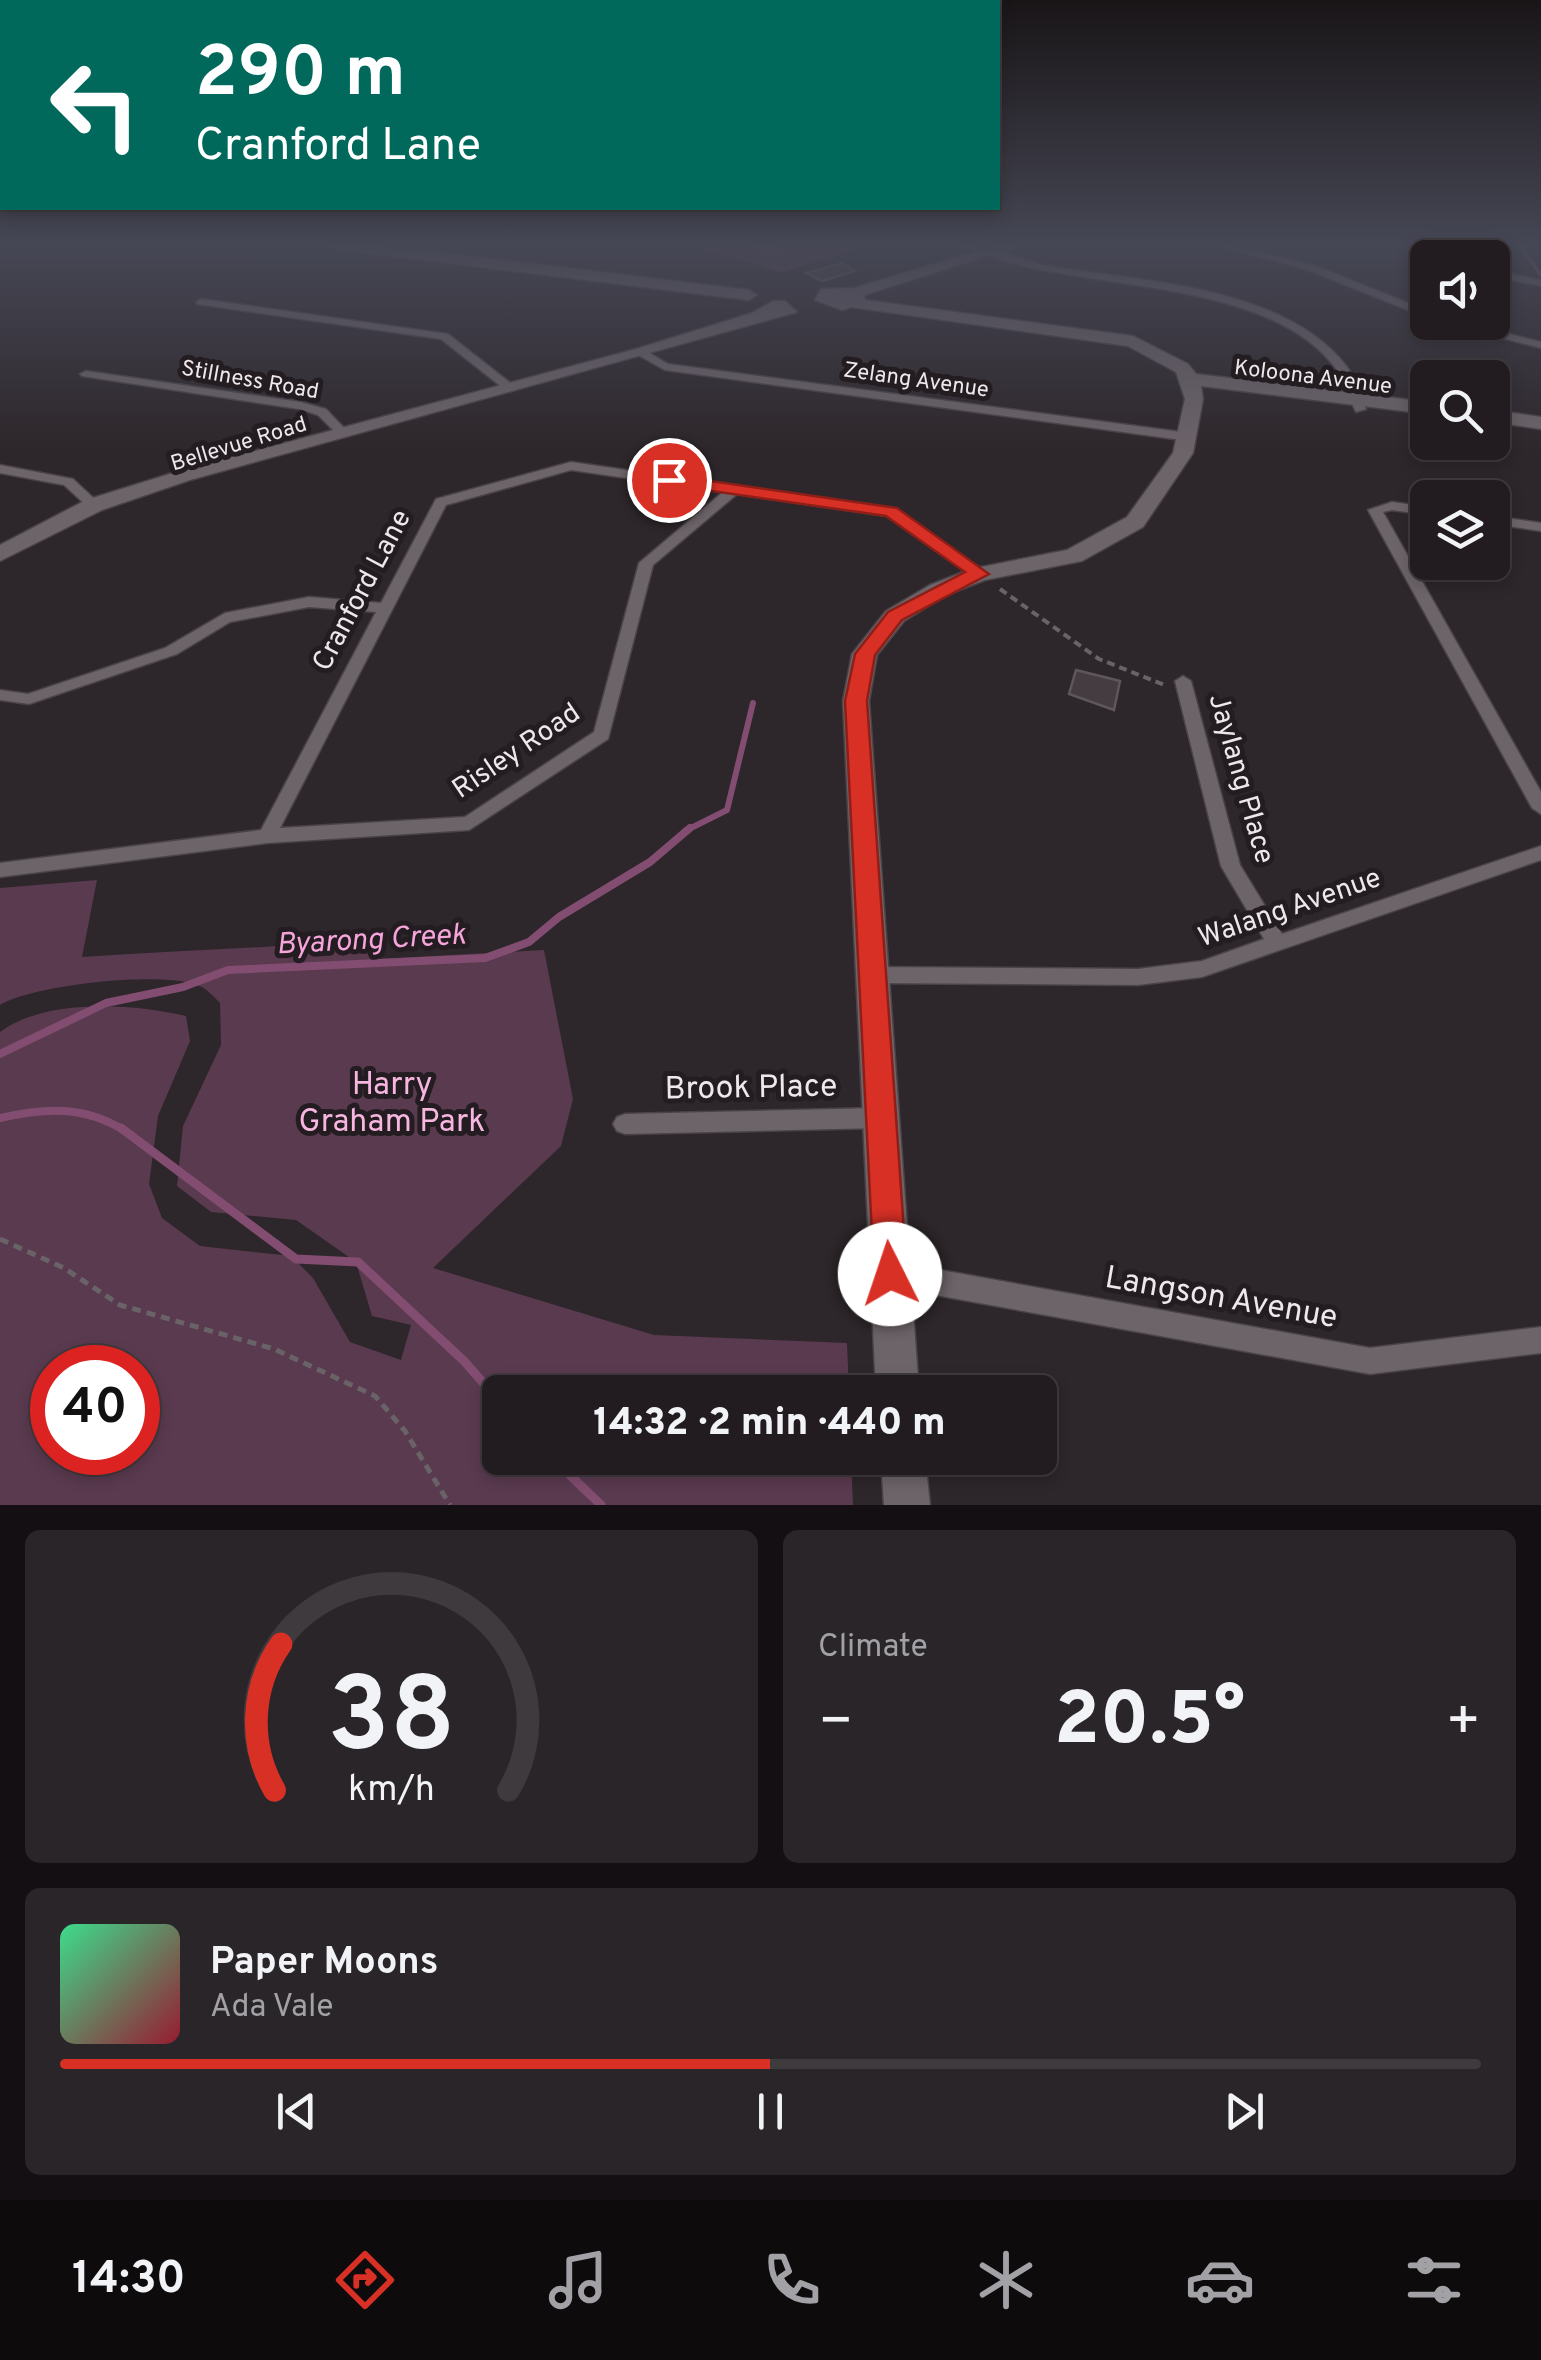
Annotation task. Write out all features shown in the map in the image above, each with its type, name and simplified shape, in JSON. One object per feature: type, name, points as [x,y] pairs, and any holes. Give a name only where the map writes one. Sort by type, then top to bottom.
[{"type":"street","points":[[288,314],[444,336],[506,390]]},
{"type":"street","name":"Bellevue Road","points":[[0,554],[94,505],[341,431],[642,353],[756,314]]},
{"type":"street","points":[[896,1375],[869,975],[856,701],[865,654],[895,616],[938,590],[979,574],[1074,556],[1135,522],[1183,453],[1189,438],[1192,383],[1172,359],[1134,341],[1098,333],[967,314]]},
{"type":"street","points":[[1258,314],[1326,348],[1345,367],[1359,404]]},
{"type":"street","points":[[1510,338],[1541,345]]},
{"type":"street","name":"Zelang Avenue","points":[[642,353],[665,366],[1189,438]]},
{"type":"street","name":"Stillness Road","points":[[86,374],[300,406],[322,412],[341,431]]},
{"type":"street","name":"Koloona Avenue","points":[[1192,383],[1410,407]]},
{"type":"street","name":"Bellevue Road","points":[[0,565],[108,512],[506,390]]},
{"type":"street","name":"Koloona Avenue","points":[[1359,404],[1410,414]]},
{"type":"street","points":[[1510,418],[1541,422]]},
{"type":"street","points":[[1510,428],[1541,432]]},
{"type":"street","name":"Cranford Lane","points":[[268,836],[441,502],[571,466],[891,512],[979,574]]},
{"type":"street","points":[[0,469],[68,482],[94,505]]},
{"type":"street","name":"Risley Road","points":[[0,870],[268,836],[469,822],[602,735],[646,563],[734,489]]},
{"type":"street","points":[[1410,508],[1392,506],[1375,510],[1410,573]]},
{"type":"street","points":[[1510,522],[1541,526]]},
{"type":"street","points":[[1414,580],[1541,808]]},
{"type":"street","points":[[0,694],[29,699],[171,651],[226,618],[309,602],[383,608]]},
{"type":"street","name":"Jaylang Place","points":[[1184,686],[1230,866],[1277,942]]},
{"type":"street","name":"Walang Avenue","points":[[869,975],[1138,977],[1202,969],[1541,853]]},
{"type":"street","name":"Brook Place","points":[[625,1124],[878,1118]]},
{"type":"street","name":"Langson Avenue","points":[[890,1274],[1370,1361],[1541,1340]]},
{"type":"street","points":[[905,1475],[908,1505]]},
{"type":"path","points":[[979,574],[1092,657],[1132,678],[1184,686]]},
{"type":"path","points":[[0,1239],[64,1268],[120,1305],[274,1349],[323,1368],[374,1396],[405,1432],[450,1505]]},
{"type":"green space","name":"Harry Graham Park","points":[[97,880],[82,957],[386,937],[378,959],[544,950],[573,1099],[561,1146],[433,1268],[654,1335],[847,1343],[848,1375],[482,1375],[482,1475],[852,1475],[853,1505],[0,1505],[0,1032],[19,1021],[40,1013],[90,1006],[140,1008],[186,1016],[190,1041],[158,1116],[149,1184],[162,1218],[200,1246],[291,1256],[313,1278],[350,1342],[401,1360],[411,1325],[372,1316],[356,1262],[296,1220],[211,1212],[177,1186],[183,1126],[221,1045],[220,1003],[202,987],[161,979],[100,982],[40,991],[0,1005],[0,888]]},
{"type":"building","points":[[1076,670],[1120,681],[1114,710],[1069,694]]},
{"type":"waterway","name":"Byarong Creek","points":[[689,829],[727,810],[753,703]]},
{"type":"waterway","name":"Byarong Creek","points":[[0,1054],[106,1003],[183,987],[228,970],[485,958],[529,942],[559,917],[650,862],[689,829]]},
{"type":"waterway","name":"Byarong Creek","points":[[0,1118],[64,1111],[94,1117],[125,1131]]},
{"type":"waterway","name":"Byarong Creek","points":[[121,1128],[296,1259],[358,1262],[482,1382]]},
{"type":"waterway","name":"Byarong Creek","points":[[570,1475],[601,1505]]},
{"type":"route","points":[[669,480],[891,512],[979,574],[938,590],[895,616],[865,654],[856,701],[869,975],[890,1274]]}]
